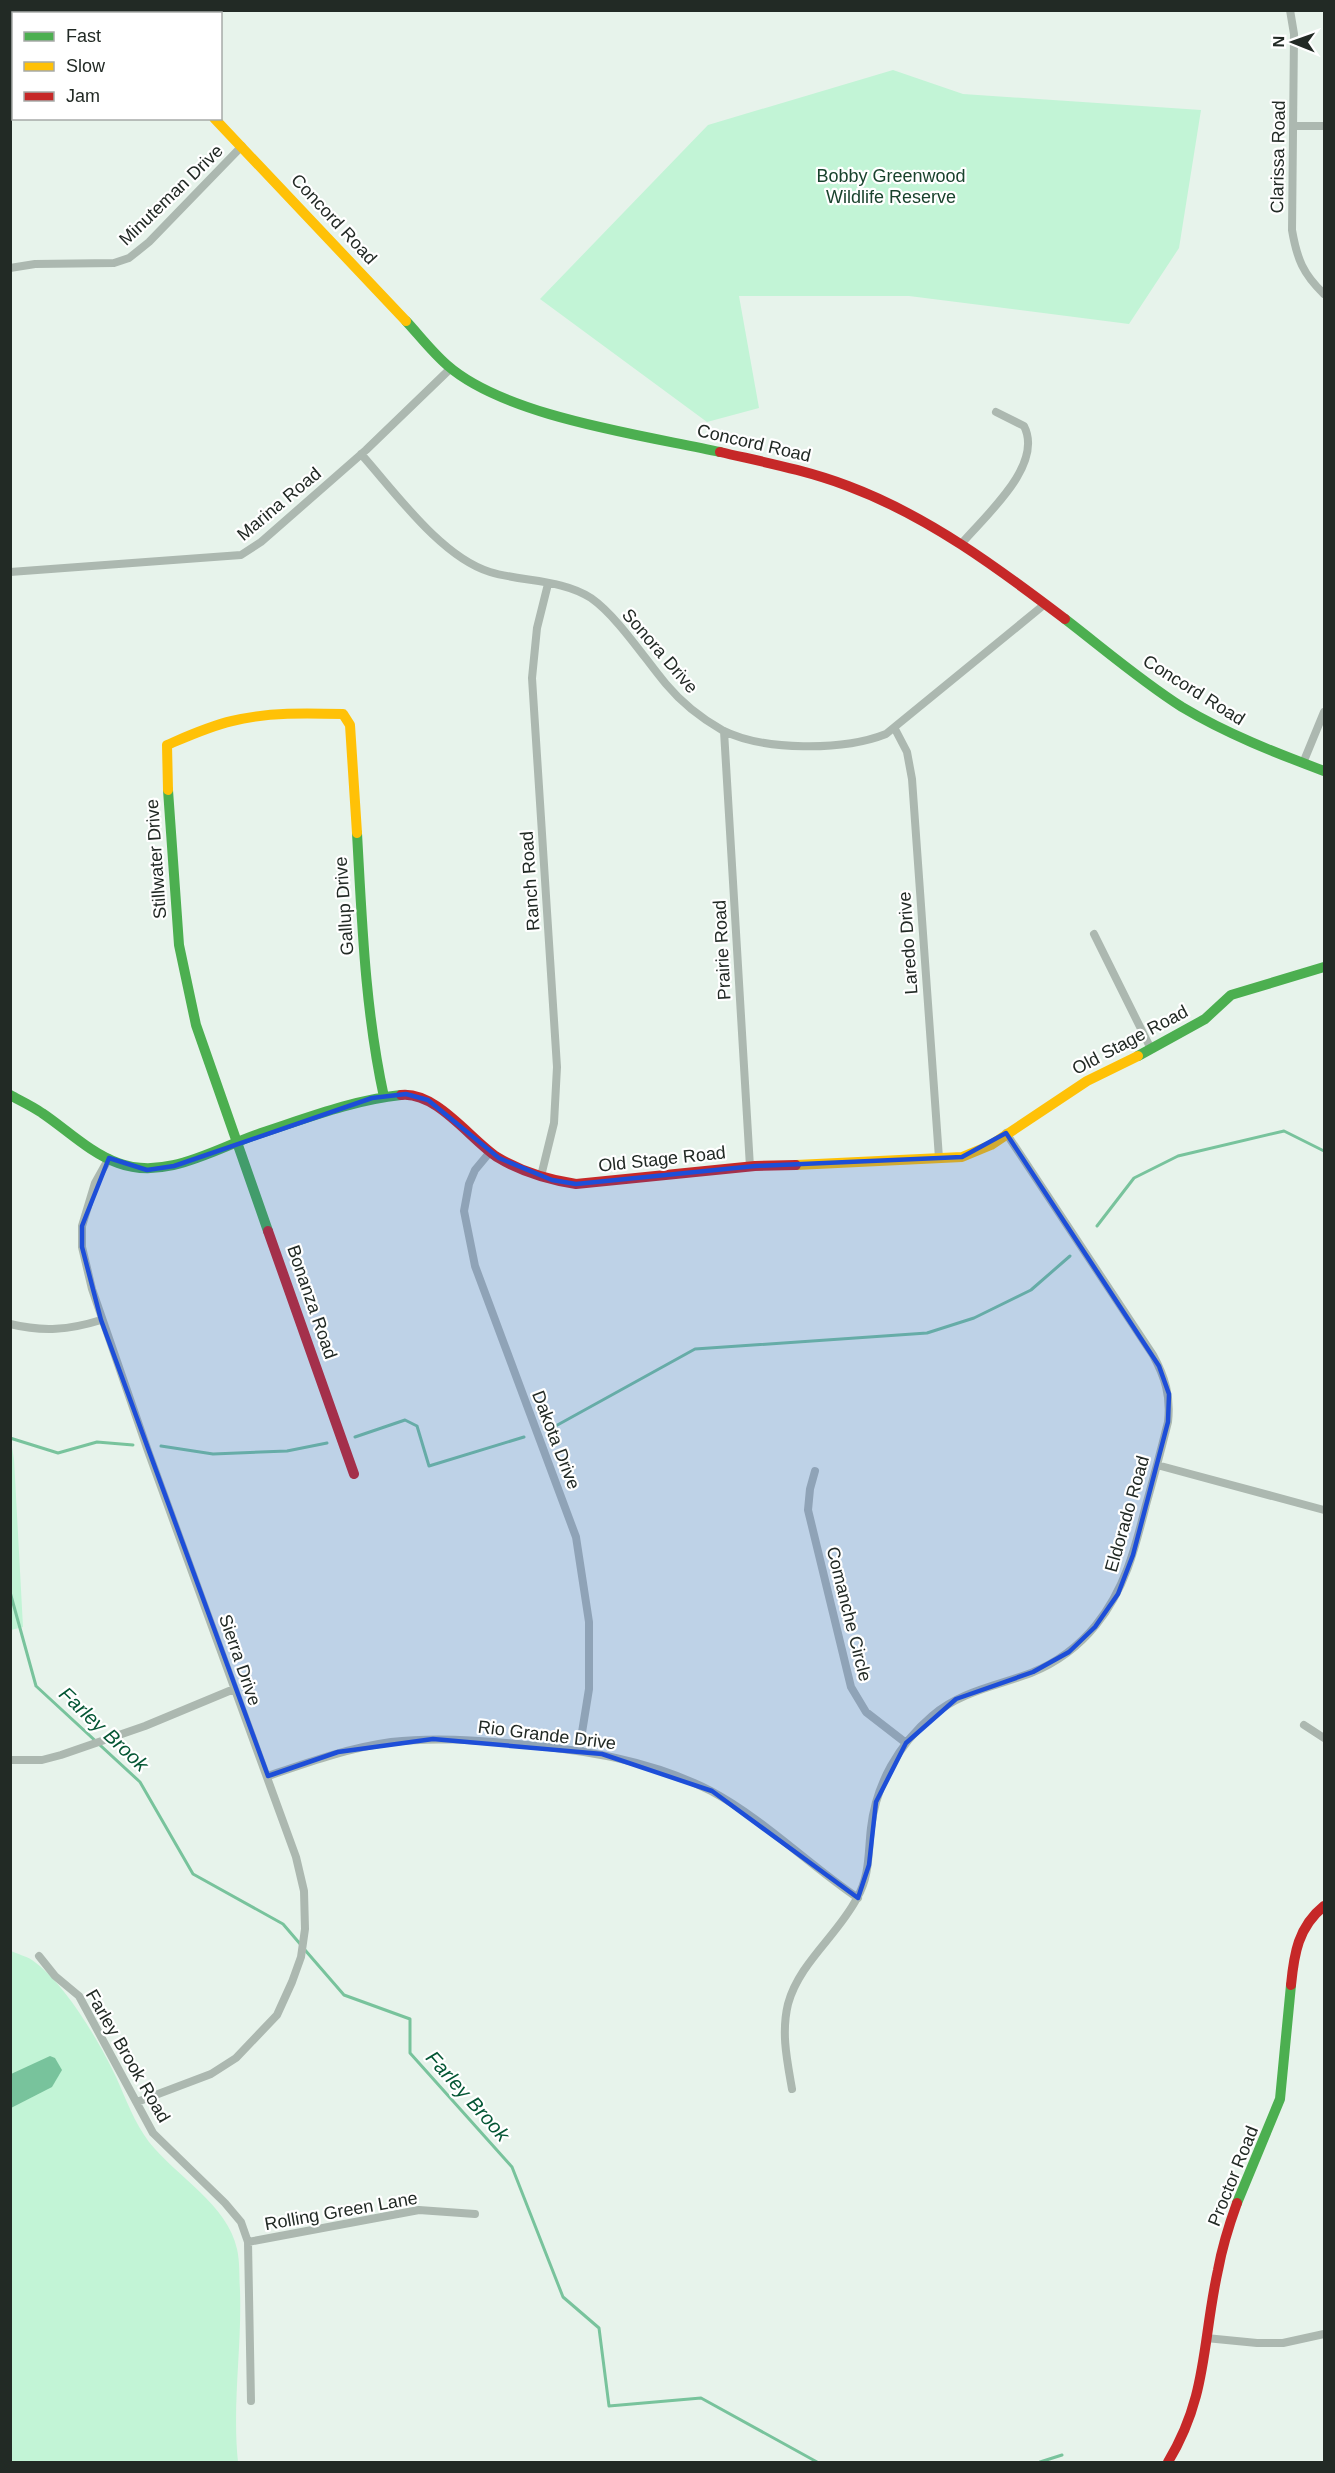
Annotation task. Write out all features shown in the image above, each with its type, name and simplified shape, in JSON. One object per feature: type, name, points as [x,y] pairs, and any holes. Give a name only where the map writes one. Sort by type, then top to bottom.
[{"type":"street","name":"Clarissa Road","points":[[1290,10],[1294,34],[1292,230],[1296,255],[1306,275],[1324,294]]},
{"type":"street","name":"Concord Road","points":[[216,120],[451,368],[496,396],[576,421],[807,472],[844,483],[924,520],[962,543],[1173,700],[1239,739],[1324,771]]},
{"type":"street","points":[[1294,126],[1324,126]]},
{"type":"street","name":"Minuteman Drive","points":[[10,268],[34,264],[114,263],[129,258],[149,242],[242,147]]},
{"type":"street","name":"Marina Road","points":[[10,572],[241,555],[261,542],[361,454],[451,368]]},
{"type":"street","points":[[962,543],[1018,476],[1027,459],[1030,442],[1024,426],[996,412]]},
{"type":"street","name":"Sonora Drive","points":[[361,454],[429,531],[452,552],[490,572],[571,589],[592,599],[609,615],[682,700],[724,731],[769,743],[829,746],[867,741],[895,729],[1045,604]]},
{"type":"street","name":"Ranch Road","points":[[541,1176],[554,1123],[557,1067],[532,678],[537,628],[548,584]]},
{"type":"street","points":[[1303,763],[1324,712]]},
{"type":"street","name":"Stillwater Drive","points":[[237,1142],[196,1025],[179,945],[170,838],[167,745],[211,727],[242,719],[322,713],[343,714]]},
{"type":"street","name":"Gallup Drive","points":[[343,714],[350,725],[366,985],[374,1050],[384,1097]]},
{"type":"street","name":"Laredo Drive","points":[[895,729],[907,752],[912,779],[939,1158]]},
{"type":"street","name":"Prairie Road","points":[[724,731],[750,1167]]},
{"type":"street","points":[[1094,934],[1151,1049]]},
{"type":"street","name":"Old Stage Road","points":[[10,1095],[41,1112],[117,1163],[147,1170],[174,1166],[311,1116],[384,1097],[406,1094],[428,1100],[499,1158],[541,1176],[576,1184],[750,1167],[853,1164],[962,1157],[991,1145],[1087,1081],[1204,1019],[1231,995],[1324,967]]},
{"type":"street","name":"Eldorado Road","points":[[792,2089],[784,2030],[789,2001],[800,1978],[858,1898],[868,1865],[876,1802],[889,1770],[906,1743],[934,1714],[982,1688],[1042,1668],[1068,1652],[1095,1627],[1124,1582],[1169,1413],[1169,1394],[1163,1374],[1148,1344],[1006,1133]]},
{"type":"street","name":"Bonanza Road","points":[[237,1142],[354,1474]]},
{"type":"street","name":"Dakota Drive","points":[[490,1152],[475,1170],[469,1184],[464,1211],[475,1266],[576,1537],[589,1622],[589,1689],[579,1750]]},
{"type":"street","name":"Sierra Drive","points":[[109,1158],[95,1183],[82,1226],[82,1247],[100,1320],[234,1689],[268,1776],[296,1857],[304,1891],[305,1929],[301,1957],[277,2014],[236,2058],[211,2073],[137,2102]]},
{"type":"street","points":[[10,1324],[38,1330],[57,1330],[100,1320]]},
{"type":"street","points":[[1157,1465],[1324,1510]]},
{"type":"street","name":"Comanche Circle","points":[[815,1471],[808,1510],[846,1673],[858,1702],[866,1712],[906,1743]]},
{"type":"street","points":[[10,1760],[42,1760],[61,1755],[145,1726],[234,1689]]},
{"type":"street","points":[[1304,1725],[1324,1737]]},
{"type":"street","name":"Rio Grande Drive","points":[[268,1776],[338,1752],[390,1742],[432,1739],[472,1740],[602,1754],[666,1772],[712,1791],[767,1829],[832,1881],[858,1898]]},
{"type":"street","name":"Proctor Road","points":[[1168,2463],[1179,2447],[1192,2416],[1201,2379],[1213,2290],[1224,2245],[1240,2196],[1274,2119],[1280,2099],[1294,1953],[1300,1935],[1311,1918],[1324,1905]]},
{"type":"street","name":"Farley Brook Road","points":[[39,1956],[55,1976],[79,1996],[153,2133],[241,2222],[248,2242],[251,2401]]},
{"type":"street","name":"Rolling Green Lane","points":[[248,2242],[418,2210],[475,2214]]},
{"type":"street","points":[[1206,2338],[1283,2343],[1324,2334]]},
{"type":"highlighted area","points":[[406,1094],[428,1100],[499,1158],[552,1180],[576,1184],[755,1166],[962,1157],[1006,1133],[1159,1366],[1169,1394],[1168,1422],[1133,1555],[1118,1594],[1095,1627],[1069,1652],[1033,1672],[956,1699],[906,1743],[876,1802],[869,1865],[858,1898],[712,1791],[602,1754],[433,1739],[338,1752],[268,1776],[101,1320],[82,1247],[82,1226],[109,1158],[147,1170],[174,1166],[372,1098]]},
{"type":"green space","name":"Bobby Greenwood Wildlife Reserve","points":[[893,70],[963,94],[1201,110],[1179,248],[1129,324],[909,296],[739,296],[759,408],[707,422],[540,299],[708,125]]},
{"type":"green space","points":[[10,1436],[14,1459],[23,1627],[11,1630]]},
{"type":"green space","points":[[11,1951],[32,1960],[57,1983],[69,1998],[100,2047],[149,2142],[212,2205],[232,2233],[238,2254],[240,2290],[236,2419],[238,2462],[11,2462]]},
{"type":"shaded area","points":[[50,2056],[55,2058],[62,2070],[52,2087],[11,2108],[11,2074]]},
{"type":"waterway","points":[[1097,1226],[1134,1178],[1178,1156],[1284,1131],[1324,1151]]},
{"type":"waterway","points":[[552,1428],[695,1349],[927,1333],[974,1318],[1031,1290],[1070,1256]]},
{"type":"waterway","points":[[355,1437],[405,1420],[417,1426],[429,1466],[524,1437]]},
{"type":"waterway","points":[[10,1438],[58,1453],[97,1442],[133,1445]]},
{"type":"waterway","points":[[161,1446],[213,1454],[287,1451],[327,1443]]},
{"type":"waterway","name":"Farley Brook","points":[[10,1592],[36,1686],[140,1782],[193,1874],[283,1924],[301,1945]]},
{"type":"waterway","name":"Farley Brook","points":[[305,1950],[344,1995],[410,2019],[410,2053],[512,2167],[563,2297],[599,2328],[609,2406],[701,2398],[817,2462]]},
{"type":"waterway","name":"Farley Brook","points":[[1040,2462],[1062,2455]]},
{"type":"traffic: fast","points":[[406,321],[447,365],[473,383],[504,398],[577,422],[720,452]]},
{"type":"traffic: fast","points":[[1065,619],[1137,676],[1199,717],[1270,750],[1324,771]]},
{"type":"traffic: fast","points":[[168,790],[179,945],[196,1025],[268,1231]]},
{"type":"traffic: fast","points":[[357,833],[368,999],[384,1097]]},
{"type":"traffic: fast","points":[[1138,1056],[1205,1019],[1231,995],[1324,967]]},
{"type":"traffic: fast","points":[[10,1095],[38,1110],[108,1159],[136,1167],[154,1168],[191,1160],[330,1110],[401,1095]]},
{"type":"traffic: fast","points":[[1237,2203],[1280,2099],[1291,1985]]},
{"type":"traffic: slow","points":[[216,120],[406,321]]},
{"type":"traffic: slow","points":[[168,790],[167,745],[216,726],[246,718],[288,714],[343,714],[350,725],[357,833]]},
{"type":"traffic: slow","points":[[796,1165],[962,1157],[991,1145],[1087,1081],[1138,1056]]},
{"type":"traffic: jam","points":[[720,452],[816,475],[878,498],[961,545],[1065,619]]},
{"type":"traffic: jam","points":[[401,1095],[427,1100],[440,1108],[497,1157],[515,1167],[576,1184],[755,1166],[796,1165]]},
{"type":"traffic: jam","points":[[268,1231],[354,1474]]},
{"type":"traffic: jam","points":[[1291,1985],[1296,1952],[1303,1932],[1315,1914],[1324,1906]]},
{"type":"traffic: jam","points":[[1168,2462],[1181,2438],[1197,2391],[1220,2262],[1237,2203]]}]
